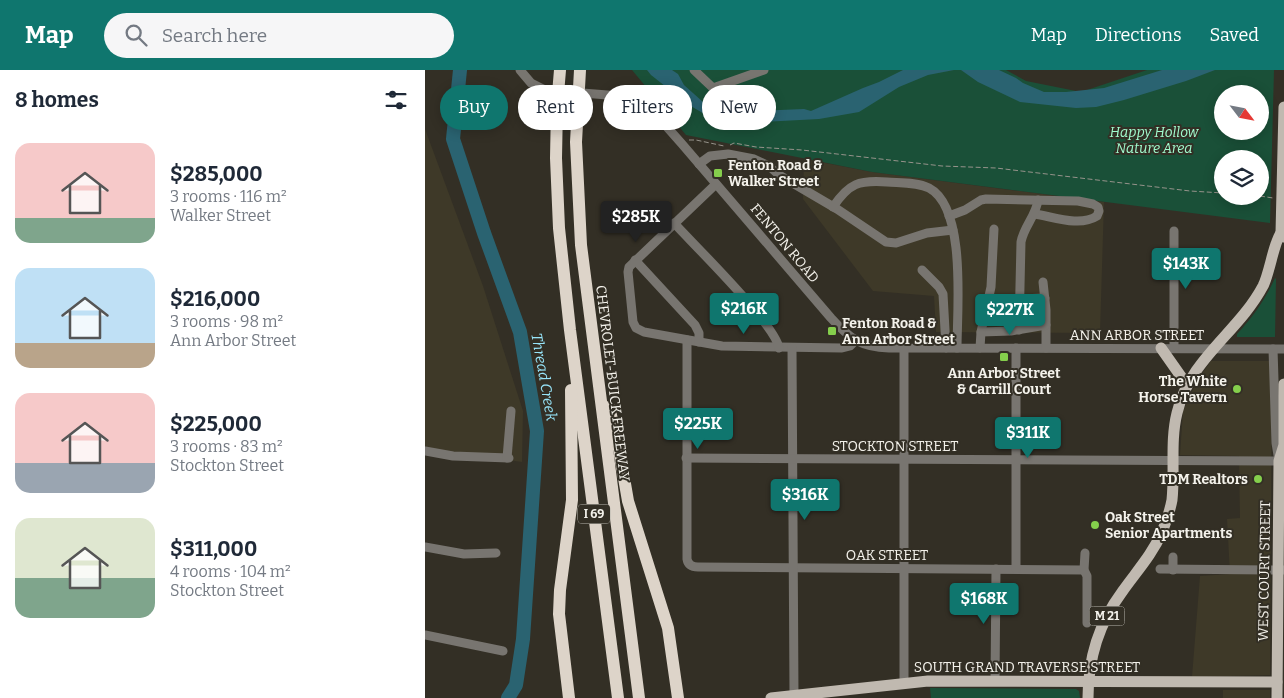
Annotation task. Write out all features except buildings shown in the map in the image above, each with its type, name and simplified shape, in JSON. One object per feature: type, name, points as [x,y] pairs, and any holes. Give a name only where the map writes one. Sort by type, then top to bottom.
[{"type":"highway","name":"I 69","points":[[560,70],[556,158],[559,228],[570,330],[617,698]]},
{"type":"highway","name":"CHEVROLET-BUICK FREEWAY","points":[[581,70],[577,125],[581,245],[639,698]]},
{"type":"highway","points":[[569,698],[559,614],[560,590],[572,500],[570,330]]},
{"type":"highway","points":[[594,346],[619,449],[628,501],[668,628],[678,698]]},
{"type":"main road","name":"M 21","points":[[1088,698],[1095,648],[1108,614],[1122,591],[1149,556],[1163,530],[1171,503],[1175,423],[1180,401],[1197,368],[1255,300],[1267,275],[1277,238],[1283,235],[1284,107]]},
{"type":"main road","points":[[1161,348],[1187,385]]},
{"type":"main road","name":"WEST COURT STREET","points":[[1277,698],[1281,682],[1284,384]]},
{"type":"main road","name":"SOUTH GRAND TRAVERSE STREET","points":[[771,698],[794,695],[815,696],[904,682],[935,680],[1281,682]]},
{"type":"street","name":"FENTON ROAD","points":[[520,70],[531,83],[545,90],[613,95],[642,104],[655,113],[831,318],[855,341]]},
{"type":"street","points":[[694,70],[713,88],[722,86],[745,73],[764,70]]},
{"type":"street","points":[[699,164],[713,155],[733,154],[750,157],[769,166],[779,175],[833,207],[878,238],[890,243],[901,242],[927,233],[953,230]]},
{"type":"street","points":[[833,207],[843,193],[855,184],[864,182],[919,185],[928,188],[939,197],[949,216],[958,257],[957,348]]},
{"type":"street","points":[[716,184],[629,267],[627,272],[635,328],[644,332],[728,346],[842,348],[850,346],[855,341]]},
{"type":"street","points":[[949,216],[986,199],[1086,202],[1098,207],[1099,213],[1092,219],[1080,221],[1035,214]]},
{"type":"street","points":[[1019,330],[1022,235],[1035,214],[1038,200]]},
{"type":"street","points":[[674,223],[756,312],[773,334],[779,348]]},
{"type":"street","points":[[980,348],[981,332],[990,294],[994,229]]},
{"type":"street","points":[[1174,231],[1174,348]]},
{"type":"street","points":[[635,260],[695,325],[699,333],[699,342]]},
{"type":"street","points":[[922,270],[939,287],[943,294],[946,348]]},
{"type":"street","points":[[1043,282],[1046,348]]},
{"type":"street","points":[[1019,299],[1045,298]]},
{"type":"street","points":[[981,332],[1019,330],[1046,325]]},
{"type":"street","points":[[1000,332],[1000,348]]},
{"type":"street","points":[[686,458],[687,340]]},
{"type":"street","name":"ANN ARBOR STREET","points":[[855,341],[876,347],[904,348],[1284,349]]},
{"type":"street","points":[[792,348],[794,695]]},
{"type":"street","points":[[904,348],[904,682]]},
{"type":"street","points":[[1016,348],[1016,569]]},
{"type":"street","points":[[1273,349],[1276,443],[1282,461]]},
{"type":"street","points":[[425,451],[453,456],[508,458],[511,411]]},
{"type":"street","name":"STOCKTON STREET","points":[[686,458],[1282,461]]},
{"type":"street","name":"OAK STREET","points":[[686,458],[687,559],[689,565],[698,567],[1084,570]]},
{"type":"street","points":[[425,547],[464,554],[496,553]]},
{"type":"street","points":[[1085,553],[1087,622]]},
{"type":"street","points":[[1173,557],[1173,570]]},
{"type":"street","points":[[995,681],[996,569]]},
{"type":"street","points":[[1160,570],[1281,570]]},
{"type":"street","points":[[425,636],[503,651]]},
{"type":"path","points":[[682,144],[691,139],[727,147],[734,143],[746,146],[802,150],[907,162],[996,168],[1190,191],[1214,192]]},
{"type":"shaded area","points":[[425,129],[483,286],[523,411],[522,462],[425,448]]},
{"type":"shaded area","points":[[804,159],[872,172],[1104,202],[1100,333],[936,332],[934,296],[873,291],[803,199]]},
{"type":"shaded area","points":[[1211,361],[1272,361],[1270,675],[1192,677],[1200,576],[1230,574],[1227,519],[1240,518],[1239,456],[1180,455],[1183,411],[1197,381]]},
{"type":"shaded area","points":[[1223,690],[1270,690],[1270,698],[1223,698]]},
{"type":"green space","name":"Happy Hollow Nature Area","points":[[632,70],[1006,70],[1026,81],[1081,92],[1147,70],[1274,70],[1270,223],[872,172],[686,135],[682,130],[692,130],[692,85],[644,85]]},
{"type":"green space","points":[[1275,278],[1275,337],[1237,337],[1237,334],[1263,301]]},
{"type":"green space","points":[[930,688],[1076,689],[1079,691],[1080,698],[931,698]]},
{"type":"water","points":[[647,70],[672,70],[678,74],[684,85],[664,85]]},
{"type":"water","points":[[903,70],[954,70],[928,75],[899,87],[859,112],[819,119],[776,121],[776,110],[804,109],[811,111]]},
{"type":"water","points":[[961,70],[999,70],[1044,92],[1066,92],[1104,88],[1162,70],[1215,70],[1124,100],[1096,107],[1076,108],[1020,102],[978,82]]},
{"type":"water","points":[[692,92],[702,101],[702,113],[692,107]]},
{"type":"waterway","name":"Thread Creek","points":[[460,70],[453,139],[484,233],[520,332],[537,431],[523,639],[516,685],[508,698]]},
{"type":"place","name":"Fenton Road & Walker Street","points":[[718,173]]},
{"type":"place","name":"Fenton Road & Ann Arbor Street","points":[[832,331]]},
{"type":"place","name":"Ann Arbor Street & Carrill Court","points":[[1004,357]]},
{"type":"place","name":"The White Horse Tavern","points":[[1237,389]]},
{"type":"place","name":"TDM Realtors","points":[[1258,479]]},
{"type":"place","name":"Oak Street Senior Apartments","points":[[1095,525]]}]
